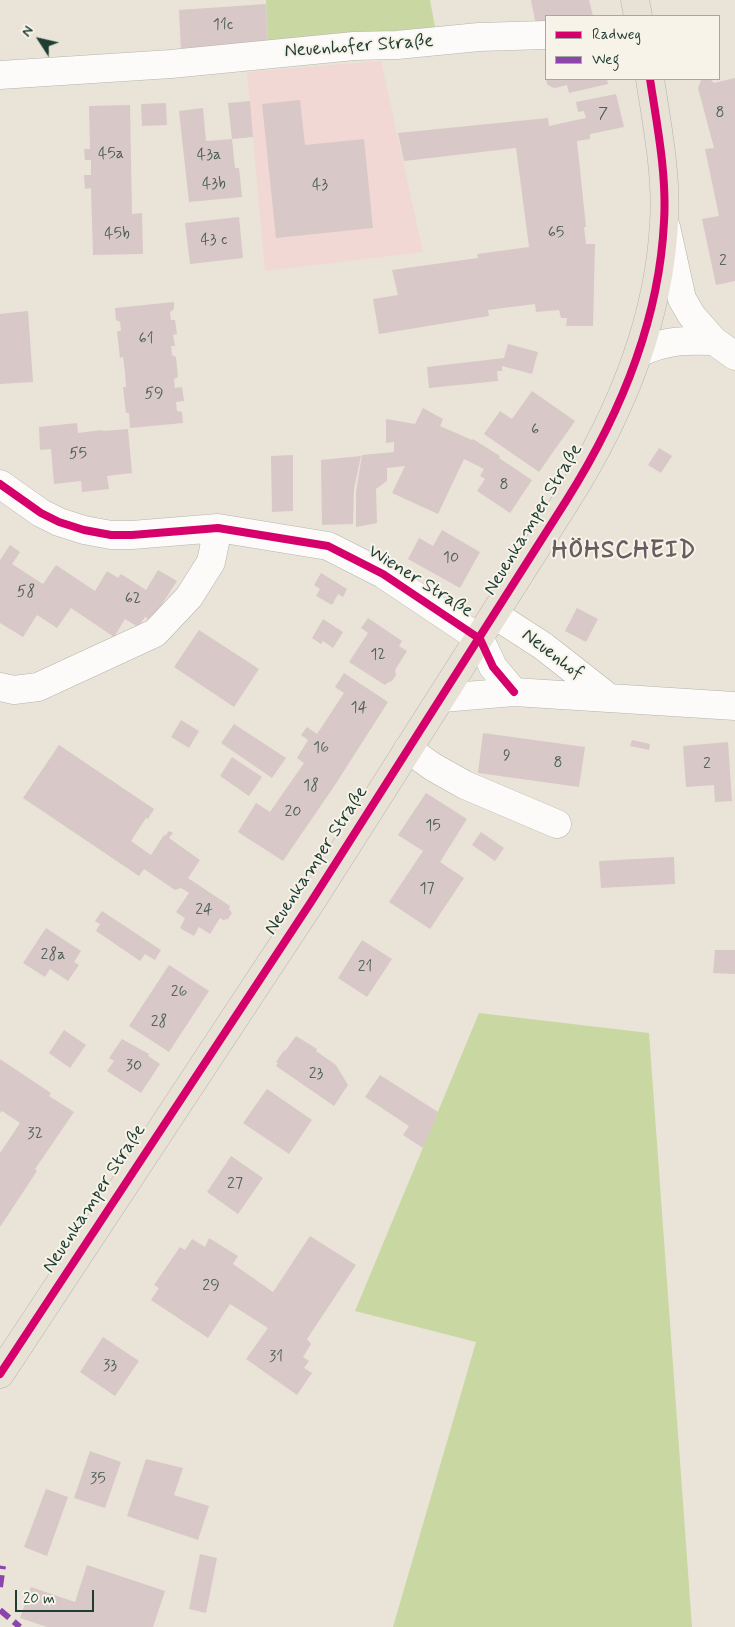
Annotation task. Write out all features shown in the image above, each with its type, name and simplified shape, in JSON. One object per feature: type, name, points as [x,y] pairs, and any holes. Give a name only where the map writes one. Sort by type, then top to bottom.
[{"type":"main road","points":[[635,0],[638,15]]},
{"type":"main road","points":[[639,353],[655,295],[664,221],[662,158],[650,80]]},
{"type":"main road","name":"Neuenkamper Straße","points":[[0,1374],[311,902],[480,639],[582,476],[608,428],[639,353]]},
{"type":"street","name":"Neuenhofer Straße","points":[[0,75],[171,64],[354,46],[397,45],[479,37],[545,35]]},
{"type":"street","points":[[664,221],[682,299],[692,316],[725,348]]},
{"type":"street","points":[[639,353],[654,346],[682,340],[725,348]]},
{"type":"street","name":"Wiener Straße","points":[[0,484],[59,522],[84,530],[111,535],[132,535],[218,528],[328,546],[383,574],[480,639]]},
{"type":"street","points":[[0,686],[14,690],[38,687],[155,633],[189,597],[211,562],[218,528]]},
{"type":"street","name":"Neuenhof","points":[[495,615],[544,646],[608,698]]},
{"type":"street","points":[[480,639],[493,667],[514,692]]},
{"type":"street","name":"Neuenhof","points":[[442,698],[514,692],[735,706]]},
{"type":"street","points":[[408,749],[432,767],[465,785],[556,824]]},
{"type":"shaded area","points":[[381,61],[423,252],[265,271],[247,72]]},
{"type":"green space","points":[[266,0],[430,0],[436,32],[268,42]]},
{"type":"green space","points":[[479,1013],[649,1033],[692,1627],[393,1627],[476,1342],[355,1311]]},
{"type":"building","points":[[531,0],[589,0],[593,15],[545,15],[545,26],[536,25]]},
{"type":"building","points":[[266,4],[268,42],[181,50],[179,10]]},
{"type":"building","points":[[735,78],[735,281],[716,285],[702,219],[719,216],[705,149],[714,148],[698,88],[701,80],[711,80],[714,83]]},
{"type":"building","points":[[546,80],[607,80],[608,84],[569,93],[567,85],[555,88],[547,84]]},
{"type":"building","points":[[616,94],[624,127],[590,134],[590,139],[577,141],[586,244],[595,244],[593,326],[566,326],[567,318],[561,318],[559,310],[536,312],[535,304],[488,310],[489,316],[379,334],[373,299],[398,295],[392,270],[478,258],[477,254],[529,247],[516,148],[404,161],[398,133],[548,118],[549,126],[586,118],[584,111],[578,112],[576,102]]},
{"type":"building","points":[[300,100],[305,145],[364,139],[373,228],[276,238],[262,104]]},
{"type":"building","points":[[250,101],[253,137],[232,139],[228,103]]},
{"type":"building","points":[[166,103],[167,125],[142,126],[141,104]]},
{"type":"building","points":[[130,105],[132,214],[142,213],[143,254],[93,255],[91,188],[85,189],[84,175],[91,175],[91,160],[85,160],[84,149],[90,149],[89,106]]},
{"type":"building","points":[[203,108],[206,141],[232,139],[235,168],[239,168],[242,197],[189,202],[179,111]]},
{"type":"building","points":[[239,217],[243,258],[190,264],[185,223]]},
{"type":"building","points":[[174,302],[174,309],[170,312],[171,320],[175,320],[177,334],[173,335],[175,346],[171,346],[172,355],[176,357],[178,377],[174,379],[175,388],[182,387],[184,401],[176,402],[177,411],[182,412],[183,423],[130,428],[129,413],[126,413],[123,387],[126,387],[123,357],[120,358],[117,331],[121,331],[120,322],[116,320],[115,308]]},
{"type":"building","points":[[28,311],[33,382],[0,384],[0,314]]},
{"type":"building","points":[[508,344],[538,352],[532,374],[502,366],[502,371],[497,371],[498,381],[429,388],[427,367],[504,358]]},
{"type":"building","points":[[532,391],[575,421],[539,472],[484,434],[500,411],[512,419]]},
{"type":"building","points":[[423,408],[443,419],[440,426],[473,439],[532,480],[510,513],[477,491],[485,479],[480,476],[484,469],[464,459],[438,514],[392,493],[405,466],[387,468],[387,481],[376,489],[377,523],[356,527],[356,492],[362,455],[394,452],[394,442],[386,443],[386,419],[415,424]]},
{"type":"building","points":[[77,423],[78,433],[128,429],[132,473],[107,476],[109,489],[82,492],[81,481],[54,484],[51,449],[40,450],[39,427]]},
{"type":"building","points":[[659,448],[672,456],[661,473],[648,465]]},
{"type":"building","points":[[293,455],[293,511],[272,512],[271,456]]},
{"type":"building","points":[[361,456],[354,489],[353,524],[322,525],[321,460]]},
{"type":"building","points":[[442,530],[480,552],[460,588],[408,559],[419,538],[433,546]]},
{"type":"building","points":[[10,545],[20,552],[12,564],[43,584],[56,565],[95,591],[107,571],[118,578],[121,574],[146,590],[158,570],[177,581],[151,621],[145,617],[138,627],[125,619],[114,637],[71,608],[57,628],[37,615],[23,637],[0,623],[0,560]]},
{"type":"building","points":[[321,573],[347,589],[343,597],[338,594],[332,605],[316,596],[320,589],[314,585]]},
{"type":"building","points":[[577,608],[598,619],[586,642],[565,631]]},
{"type":"building","points":[[368,618],[402,641],[399,646],[407,651],[395,670],[396,675],[392,681],[385,685],[349,662],[368,633],[361,628]]},
{"type":"building","points":[[323,619],[343,632],[333,648],[323,641],[321,644],[312,638]]},
{"type":"building","points":[[199,630],[259,669],[234,707],[174,667]]},
{"type":"building","points":[[344,673],[388,702],[335,785],[283,861],[238,832],[256,803],[270,812],[304,763],[297,758],[308,740],[301,735],[307,727],[317,734],[344,693],[335,687]]},
{"type":"building","points":[[181,720],[199,731],[189,748],[171,737]]},
{"type":"building","points":[[234,724],[286,758],[272,778],[221,743]]},
{"type":"building","points":[[483,733],[585,747],[579,787],[478,773]]},
{"type":"building","points":[[632,740],[650,744],[649,750],[630,746]]},
{"type":"building","points":[[728,742],[732,801],[715,802],[714,785],[686,787],[683,746]]},
{"type":"building","points":[[59,745],[154,809],[131,841],[151,855],[164,835],[169,831],[173,833],[169,838],[200,860],[188,878],[230,906],[229,909],[232,913],[228,919],[223,920],[220,918],[210,934],[199,927],[194,936],[180,928],[185,918],[176,912],[189,893],[181,888],[175,890],[144,869],[139,876],[23,798]]},
{"type":"building","points":[[232,757],[262,777],[249,796],[220,776]]},
{"type":"building","points":[[426,793],[467,819],[440,862],[464,878],[430,929],[389,902],[423,851],[398,835]]},
{"type":"building","points":[[481,832],[504,848],[495,861],[472,845]]},
{"type":"building","points":[[674,857],[675,884],[601,888],[599,861]]},
{"type":"building","points":[[102,911],[161,950],[155,960],[145,954],[140,961],[96,931],[100,924],[95,921]]},
{"type":"building","points":[[46,928],[81,951],[74,962],[79,965],[68,981],[50,969],[45,977],[23,963]]},
{"type":"building","points":[[362,940],[392,959],[367,997],[338,978]]},
{"type":"building","points":[[715,950],[735,950],[735,974],[713,973]]},
{"type":"building","points":[[169,965],[209,991],[169,1052],[129,1026]]},
{"type":"building","points":[[64,1030],[86,1045],[70,1068],[49,1053]]},
{"type":"building","points":[[296,1036],[317,1049],[316,1051],[336,1065],[348,1085],[334,1106],[276,1066],[278,1063],[276,1062],[284,1050]]},
{"type":"building","points":[[122,1039],[149,1054],[148,1056],[160,1064],[141,1093],[107,1071],[114,1061],[109,1058]]},
{"type":"building","points":[[0,1059],[51,1093],[49,1096],[74,1112],[35,1169],[37,1171],[0,1227],[0,1153],[20,1123],[2,1111],[0,1113]]},
{"type":"building","points":[[380,1075],[438,1112],[423,1148],[403,1135],[409,1126],[365,1097]]},
{"type":"building","points":[[267,1089],[312,1120],[289,1154],[243,1123]]},
{"type":"building","points":[[231,1156],[263,1178],[238,1214],[207,1192]]},
{"type":"building","points":[[310,1236],[356,1265],[307,1339],[311,1344],[303,1357],[309,1361],[304,1368],[312,1373],[297,1395],[246,1359],[268,1328],[230,1304],[208,1338],[151,1300],[159,1288],[154,1285],[180,1247],[185,1250],[192,1239],[205,1247],[209,1238],[238,1256],[233,1264],[273,1292]]},
{"type":"building","points":[[103,1337],[139,1361],[115,1396],[80,1372]]},
{"type":"building","points":[[90,1451],[121,1462],[105,1508],[74,1498]]},
{"type":"building","points":[[146,1459],[183,1468],[174,1495],[209,1506],[198,1540],[127,1516]]},
{"type":"building","points":[[46,1489],[68,1497],[47,1556],[24,1547]]},
{"type":"building","points":[[200,1554],[217,1558],[206,1613],[189,1609]]},
{"type":"building","points":[[87,1565],[165,1591],[153,1627],[47,1627],[20,1618],[31,1587],[75,1602]]},
{"type":"marked path","points":[[0,1587],[3,1566]]},
{"type":"marked path","points":[[0,1610],[20,1627]]},
{"type":"cycle path","points":[[0,1374],[311,902],[566,501],[603,436],[633,368],[645,333],[661,260],[665,204],[664,186],[661,150],[650,80]]},
{"type":"cycle path","points":[[0,484],[41,513],[59,522],[84,530],[111,535],[132,535],[218,528],[328,546],[383,574],[480,639]]},
{"type":"cycle path","points":[[480,639],[493,667],[514,692]]},
{"type":"district","name":"HÖHSCHEID","points":[[624,552]]}]
